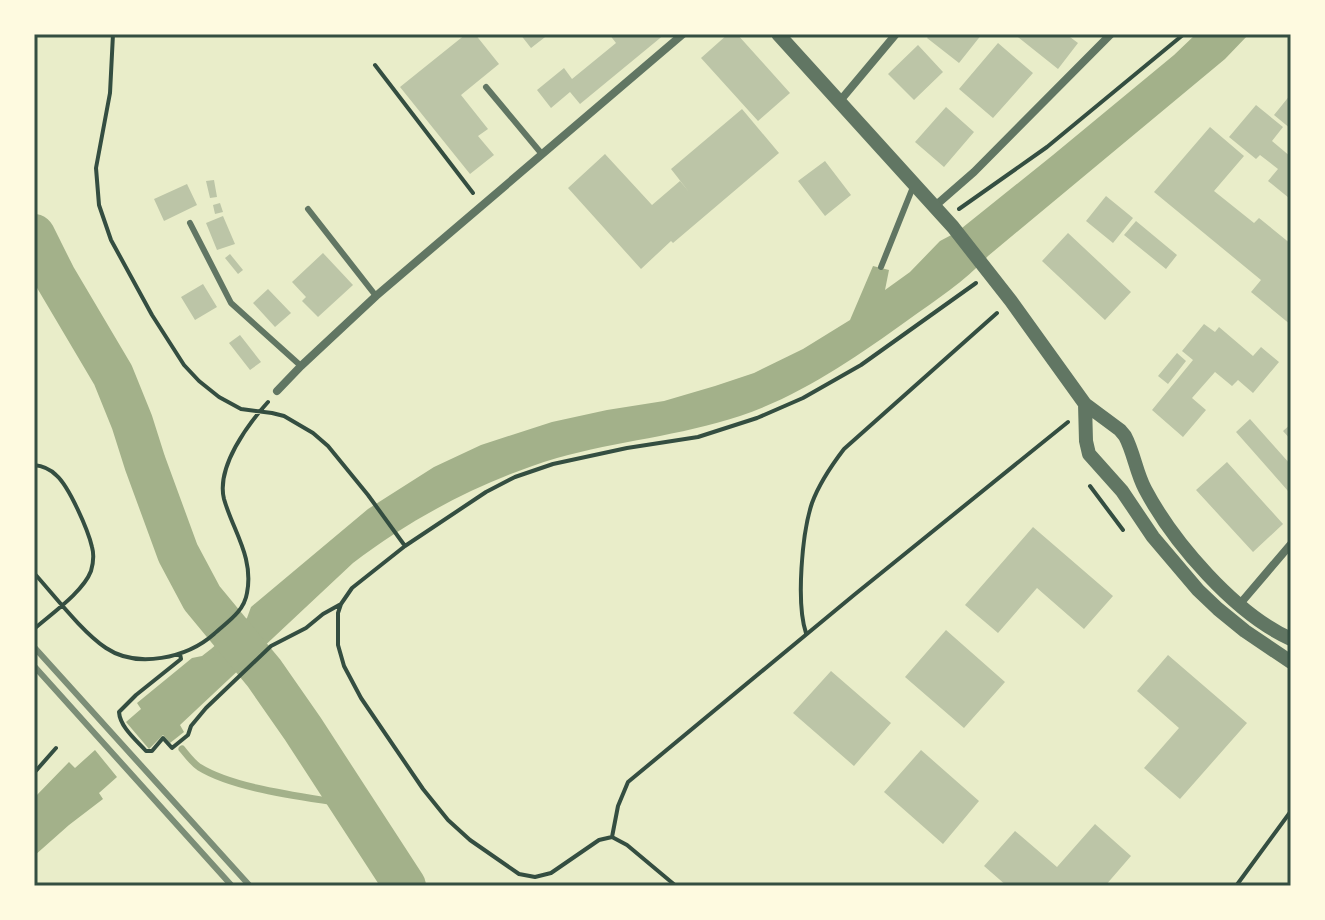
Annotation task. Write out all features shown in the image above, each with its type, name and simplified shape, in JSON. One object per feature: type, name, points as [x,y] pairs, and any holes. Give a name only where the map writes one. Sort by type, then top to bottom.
[{"type":"street","points":[[277,391],[376,296],[683,34]]},
{"type":"street","points":[[778,34],[953,227],[1085,404],[1125,436],[1143,486],[1163,518],[1203,568],[1239,605],[1262,623],[1291,639]]},
{"type":"street","points":[[839,102],[896,34]]},
{"type":"street","points":[[935,206],[974,172],[1111,34]]},
{"type":"street","points":[[1085,404],[1089,454],[1122,491],[1153,537],[1218,609],[1291,662]]},
{"type":"street","points":[[1239,605],[1291,544]]},
{"type":"lane","points":[[486,87],[541,153]]},
{"type":"lane","points":[[881,267],[914,184]]},
{"type":"lane","points":[[308,209],[376,296]]},
{"type":"lane","points":[[190,223],[231,303],[301,366]]},
{"type":"path","points":[[113,34],[110,93],[96,168],[99,205],[111,240],[152,315],[184,365],[219,397],[241,409],[284,416],[328,446],[405,546]]},
{"type":"path","points":[[963,206],[1047,147],[1184,34]]},
{"type":"path","points":[[375,65],[482,204]]},
{"type":"path","points":[[676,886],[627,845],[612,837],[599,840],[551,873],[535,877],[519,874],[470,840],[448,820],[423,789],[349,677],[338,645],[341,604],[352,588],[405,546],[486,492],[515,477],[553,464],[712,433],[757,418],[803,398],[861,365],[978,281]]},
{"type":"path","points":[[806,634],[801,607],[803,555],[812,504],[828,470],[844,449],[1011,301]]},
{"type":"path","points":[[34,573],[89,634],[107,649],[127,656],[158,659],[180,654],[205,642],[240,610],[247,595],[247,557],[224,498],[223,483],[247,427],[277,391]]},
{"type":"path","points":[[612,837],[618,806],[628,782],[1069,421]]},
{"type":"path","points":[[34,465],[50,469],[67,488],[92,546],[93,558],[92,570],[79,589],[34,629]]},
{"type":"path","points":[[180,654],[181,659],[119,712],[118,717],[123,725],[146,751],[152,751],[163,738],[172,748],[188,735],[191,726],[206,708],[271,646],[306,628],[341,604]]},
{"type":"path","points":[[34,773],[56,748]]},
{"type":"path","points":[[1236,886],[1291,811]]},
{"type":"shaded area","points":[[1196,34],[1249,34],[1225,59],[960,282],[848,362],[785,397],[740,416],[695,429],[557,458],[476,489],[400,530],[353,563],[180,725],[184,732],[170,743],[163,735],[149,749],[126,722],[141,709],[137,703],[192,658],[202,656],[211,649],[247,618],[251,607],[368,509],[434,467],[481,445],[552,422],[664,401],[754,373],[803,349],[850,320],[873,266],[889,270],[885,290],[910,272],[940,241],[957,232],[1053,155]]},
{"type":"shaded area","points":[[95,750],[117,777],[99,793],[103,799],[34,856],[34,798],[69,762],[75,768]]},
{"type":"building","points":[[466,34],[475,34],[499,64],[461,95],[488,129],[478,136],[494,155],[470,174],[400,87]]},
{"type":"building","points":[[520,34],[549,34],[531,48]]},
{"type":"building","points":[[609,34],[665,34],[580,104],[570,92],[551,108],[537,90],[564,68],[572,79],[616,43]]},
{"type":"building","points":[[728,34],[737,34],[790,93],[758,121],[701,58]]},
{"type":"building","points":[[930,34],[982,34],[959,63],[927,38]]},
{"type":"building","points":[[1014,34],[1066,34],[1078,43],[1058,69]]},
{"type":"building","points":[[998,43],[1033,73],[993,118],[959,89]]},
{"type":"building","points":[[918,45],[943,72],[914,100],[888,74]]},
{"type":"building","points":[[1291,94],[1291,129],[1274,115]]},
{"type":"building","points":[[1256,105],[1283,127],[1272,141],[1291,157],[1289,198],[1268,181],[1278,169],[1260,155],[1256,159],[1229,137]]},
{"type":"building","points":[[946,107],[974,132],[944,167],[915,142]]},
{"type":"building","points":[[742,109],[779,153],[641,269],[568,188],[605,154],[652,205],[680,181],[689,192],[671,169]]},
{"type":"building","points":[[1210,127],[1244,156],[1214,191],[1254,223],[1259,218],[1291,244],[1291,325],[1251,292],[1261,280],[1154,192]]},
{"type":"building","points":[[825,161],[851,195],[825,216],[798,181]]},
{"type":"building","points":[[214,180],[217,197],[210,198],[206,181]]},
{"type":"building","points":[[187,184],[197,205],[164,221],[154,199]]},
{"type":"building","points":[[1106,196],[1133,218],[1113,243],[1086,221]]},
{"type":"building","points":[[220,203],[223,212],[215,214],[213,205]]},
{"type":"building","points":[[223,216],[235,244],[217,250],[206,223]]},
{"type":"building","points":[[1136,221],[1177,255],[1166,269],[1124,235]]},
{"type":"building","points":[[1068,233],[1131,292],[1105,320],[1042,261]]},
{"type":"building","points":[[323,253],[353,285],[318,317],[302,301],[306,297],[292,282]]},
{"type":"building","points":[[230,254],[243,270],[238,274],[225,258]]},
{"type":"building","points":[[203,284],[217,307],[195,320],[181,297]]},
{"type":"building","points":[[268,289],[291,313],[275,327],[253,303]]},
{"type":"building","points":[[1204,324],[1215,332],[1219,327],[1253,356],[1261,347],[1279,362],[1253,393],[1238,380],[1232,386],[1215,372],[1192,398],[1206,410],[1183,437],[1152,410],[1193,360],[1182,351]]},
{"type":"building","points":[[240,335],[261,362],[250,370],[229,343]]},
{"type":"building","points":[[1177,353],[1186,361],[1168,384],[1158,376]]},
{"type":"building","points":[[1250,419],[1291,465],[1291,488],[1288,491],[1236,432]]},
{"type":"building","points":[[1291,424],[1291,440],[1283,431]]},
{"type":"building","points":[[1227,462],[1283,524],[1253,552],[1196,490]]},
{"type":"building","points":[[1033,527],[1113,596],[1084,629],[1037,588],[998,633],[965,605]]},
{"type":"building","points":[[946,630],[1005,682],[964,728],[905,677]]},
{"type":"building","points":[[1168,655],[1247,723],[1180,799],[1144,768],[1179,728],[1137,691]]},
{"type":"building","points":[[831,671],[891,723],[854,766],[793,713]]},
{"type":"building","points":[[921,750],[979,801],[943,844],[884,792]]},
{"type":"building","points":[[1095,824],[1131,856],[1105,886],[1007,886],[984,866],[1015,831],[1057,867]]},
{"type":"waterway","points":[[34,235],[113,375],[178,553],[202,598],[264,673],[405,886]]},
{"type":"waterway","points":[[182,749],[199,767],[232,782],[352,805]]},
{"type":"railway","points":[[34,647],[250,886]]},
{"type":"railway","points":[[34,666],[232,886]]}]
